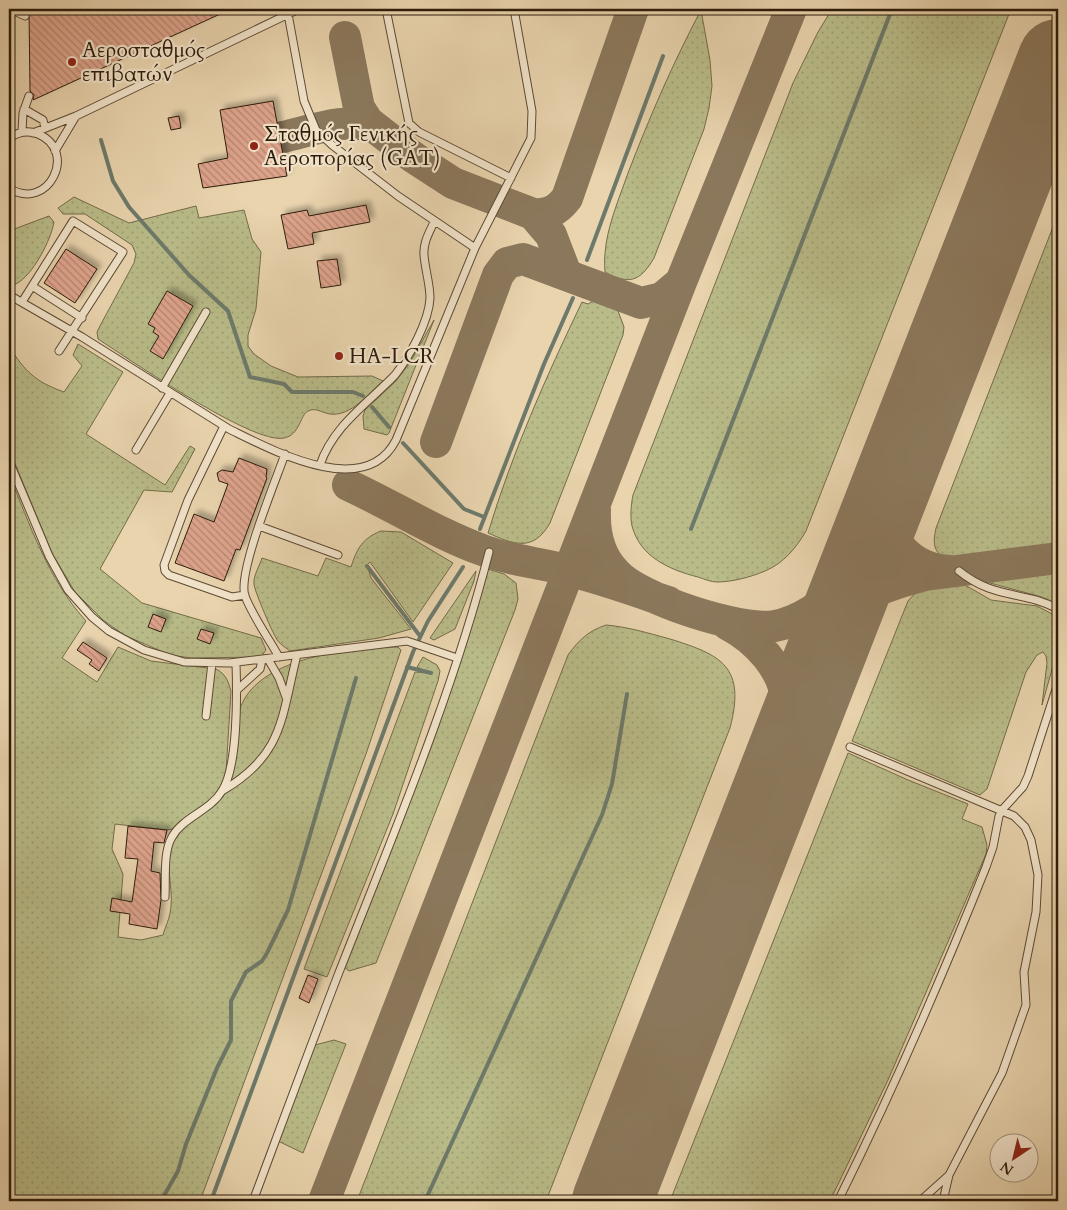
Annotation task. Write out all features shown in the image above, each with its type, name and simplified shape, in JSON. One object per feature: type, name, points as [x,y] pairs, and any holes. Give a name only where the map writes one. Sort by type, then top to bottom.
[{"type":"lane","points":[[10,9],[25,16]]},
{"type":"lane","points":[[33,133],[76,116],[299,9]]},
{"type":"lane","points":[[386,9],[409,123],[419,132],[511,178]]},
{"type":"lane","points":[[9,295],[73,332],[224,426],[285,454],[339,470],[360,469],[374,464],[391,450],[413,403],[475,248],[531,138],[533,120],[514,9]]},
{"type":"lane","points":[[288,14],[304,101],[316,130],[332,146],[434,222],[475,248]]},
{"type":"lane","points":[[22,132],[24,109],[29,96]]},
{"type":"lane","points":[[24,109],[43,120],[45,128]]},
{"type":"lane","points":[[55,151],[76,116]]},
{"type":"lane","points":[[9,188],[27,194],[44,188],[53,180],[57,169],[55,151],[46,139],[33,133],[10,134]]},
{"type":"lane","points":[[22,302],[73,221],[123,252],[59,351]]},
{"type":"lane","points":[[320,465],[326,448],[338,430],[398,371],[421,331],[430,299],[424,254],[426,242],[434,222]]},
{"type":"lane","points":[[32,286],[82,318]]},
{"type":"lane","points":[[162,388],[206,312]]},
{"type":"lane","points":[[136,450],[170,393]]},
{"type":"lane","points":[[224,426],[188,500],[164,565],[165,571],[169,576],[232,597],[245,595]]},
{"type":"lane","points":[[279,656],[245,595],[244,582],[259,526],[285,454]]},
{"type":"lane","points":[[9,461],[49,556],[68,590],[92,617],[125,642],[184,662],[236,663],[407,641],[457,658]]},
{"type":"lane","points":[[259,526],[338,555]]},
{"type":"lane","points":[[253,1201],[338,976],[404,810],[457,658],[489,552]]},
{"type":"lane","points":[[960,571],[985,588],[1038,601],[1058,609]]},
{"type":"lane","points":[[222,791],[243,779],[265,757],[282,721],[297,655]]},
{"type":"lane","points":[[265,659],[279,678],[286,698]]},
{"type":"lane","points":[[237,690],[260,669],[265,659]]},
{"type":"lane","points":[[206,716],[212,663]]},
{"type":"lane","points":[[165,897],[168,847],[171,838],[178,829],[214,802],[222,791],[230,769],[237,690],[236,663]]},
{"type":"lane","points":[[838,1201],[882,1112],[930,1004],[989,860],[1002,810],[1017,794],[1028,776],[1058,683]]},
{"type":"lane","points":[[850,748],[1014,816],[1025,827],[1036,858],[1038,898],[1024,972],[1026,1005],[1002,1073],[949,1175],[943,1201]]},
{"type":"lane","points":[[920,1201],[949,1175]]},
{"type":"green space","points":[[832,9],[1011,9],[806,531],[789,554],[772,568],[741,579],[712,582],[667,566],[649,554],[636,537],[632,526],[631,510],[633,495],[793,83],[818,32]]},
{"type":"green space","points":[[701,10],[710,60],[712,86],[704,129],[654,258],[639,276],[627,280],[621,279],[605,272],[606,246],[611,221],[653,110]]},
{"type":"green space","points":[[74,197],[129,223],[196,206],[199,218],[244,210],[252,239],[261,252],[256,309],[248,335],[248,346],[254,354],[271,366],[298,377],[372,376],[383,381],[359,403],[345,412],[330,414],[316,410],[308,411],[303,416],[297,429],[284,438],[268,437],[246,428],[191,399],[98,339],[97,332],[134,263],[136,254],[132,245],[85,214],[63,214],[58,208]]},
{"type":"green space","points":[[1058,214],[1058,547],[952,560],[941,555],[936,549],[934,540],[936,528]]},
{"type":"green space","points":[[49,216],[54,222],[52,229],[35,265],[16,284],[9,283],[9,231]]},
{"type":"green space","points":[[595,300],[618,311],[624,327],[623,335],[550,523],[537,539],[530,542],[514,543],[488,533],[497,503],[530,416],[556,358],[582,302],[588,304]]},
{"type":"green space","points":[[434,320],[389,433],[387,435],[364,429],[363,416],[365,410],[396,381],[409,364]]},
{"type":"green space","points":[[78,344],[123,372],[86,434],[165,485],[190,446],[195,449],[172,492],[144,490],[100,569],[142,603],[261,638],[266,650],[261,657],[191,658],[170,655],[124,635],[103,620],[75,592],[52,553],[9,449],[9,346],[20,363],[32,375],[64,392],[82,366],[73,355]]},
{"type":"green space","points":[[9,474],[50,569],[73,605],[86,621],[62,658],[97,682],[118,647],[151,661],[216,669],[226,678],[231,691],[226,773],[218,791],[212,798],[205,806],[172,829],[115,824],[112,849],[123,874],[118,937],[141,940],[163,935],[171,904],[170,849],[179,832],[219,799],[225,791],[230,781],[234,762],[238,715],[241,706],[252,689],[268,676],[287,666],[310,658],[333,653],[379,648],[398,647],[401,650],[366,754],[200,1201],[9,1201]]},
{"type":"green space","points":[[381,531],[401,532],[453,563],[413,622],[370,562],[367,565],[371,578],[411,629],[379,638],[290,651],[282,645],[273,631],[254,584],[262,558],[318,576],[326,558],[351,567],[356,554],[365,540]]},
{"type":"green space","points":[[488,569],[504,574],[516,583],[518,599],[515,610],[376,963],[349,971],[345,968],[403,820],[457,670]]},
{"type":"green space","points":[[1058,569],[1058,604],[1042,597],[975,579]]},
{"type":"green space","points":[[476,571],[474,581],[455,629],[434,640],[430,638]]},
{"type":"green space","points":[[958,581],[991,600],[1037,606],[1058,617],[1058,648],[1042,705],[1047,663],[1043,652],[1037,655],[1026,672],[987,789],[980,795],[852,741],[908,601],[920,588]]},
{"type":"green space","points":[[606,625],[670,639],[704,651],[716,658],[726,667],[732,677],[735,691],[734,707],[730,728],[546,1201],[357,1201],[568,655],[584,637]]},
{"type":"green space","points":[[423,657],[437,665],[440,671],[438,681],[393,814],[327,977],[304,969],[415,672],[430,673],[417,667]]},
{"type":"green space","points":[[848,753],[968,804],[962,819],[982,827],[987,845],[986,854],[888,1080],[830,1201],[670,1201]]},
{"type":"green space","points":[[334,1040],[346,1044],[303,1153],[278,1141],[315,1045]]},
{"type":"building","name":"Αεροσταθμός επιβατών","points":[[29,9],[231,9],[33,100],[34,95],[30,91]]},
{"type":"building","name":"Σταθμός Γενικής Αεροπορίας (GAT)","points":[[273,101],[287,176],[203,188],[198,164],[228,158],[220,110]]},
{"type":"building","points":[[179,116],[181,128],[171,130],[168,118]]},
{"type":"building","points":[[366,205],[370,222],[312,233],[314,244],[288,249],[281,215],[307,210],[309,216]]},
{"type":"building","points":[[66,249],[97,269],[75,303],[44,283]]},
{"type":"building","points":[[337,259],[341,285],[321,288],[317,261]]},
{"type":"building","points":[[167,291],[193,306],[163,359],[150,351],[159,336],[153,332],[155,328],[148,324]]},
{"type":"building","points":[[239,458],[267,469],[267,478],[240,550],[236,549],[224,581],[175,563],[194,514],[214,522],[228,484],[219,481],[217,473],[222,470],[233,472]]},
{"type":"building","points":[[153,614],[166,619],[161,632],[148,627]]},
{"type":"building","points":[[201,629],[214,633],[210,644],[197,639]]},
{"type":"building","points":[[83,642],[107,658],[99,671],[89,664],[92,660],[77,650]]},
{"type":"building","points":[[128,826],[167,830],[164,843],[154,842],[151,871],[160,873],[161,900],[157,929],[129,924],[130,914],[110,911],[112,898],[132,902],[138,859],[125,858]]},
{"type":"building","points":[[308,975],[318,979],[309,1003],[299,998]]},
{"type":"waterway","points":[[691,529],[892,9]]},
{"type":"waterway","points":[[587,260],[663,56]]},
{"type":"waterway","points":[[101,140],[113,181],[129,207],[189,275],[228,311],[250,377],[284,384],[292,392],[353,392],[363,396]]},
{"type":"waterway","points":[[480,529],[544,364],[573,298]]},
{"type":"waterway","points":[[372,407],[389,427]]},
{"type":"waterway","points":[[403,443],[464,509],[484,517]]},
{"type":"waterway","points":[[367,566],[420,636]]},
{"type":"waterway","points":[[211,1201],[413,652],[428,621],[463,567]]},
{"type":"waterway","points":[[407,667],[431,673]]},
{"type":"waterway","points":[[161,1201],[178,1171],[186,1144],[217,1068],[231,1040],[231,1001],[246,972],[262,961],[288,910],[356,678]]},
{"type":"waterway","points":[[425,1201],[602,815],[612,784],[627,694]]},
{"type":"taxiway","points":[[533,214],[543,214],[552,211],[567,198],[633,9]]},
{"type":"taxiway","points":[[324,1201],[681,282],[791,9]]},
{"type":"taxiway","points":[[345,37],[359,108],[368,122],[413,157],[453,183],[533,214],[551,235],[566,274]]},
{"type":"taxiway","points":[[283,137],[341,124],[363,125],[374,128]]},
{"type":"taxiway","points":[[436,442],[498,275],[507,263],[523,259],[641,303],[662,298],[681,282]]},
{"type":"taxiway","points":[[348,485],[433,528],[485,551],[582,574],[668,602]]},
{"type":"taxiway","points":[[887,498],[888,526],[893,538],[901,549],[923,565],[950,571]]},
{"type":"taxiway","points":[[595,510],[595,528],[599,544],[605,559],[616,573],[628,583],[667,603],[716,619],[759,627],[787,623],[818,607],[856,578]]},
{"type":"taxiway","points":[[837,625],[865,597],[899,582],[925,575],[1058,558]]},
{"type":"taxiway","points":[[727,624],[738,630],[767,656],[781,679],[787,704],[781,769]]},
{"type":"runway","points":[[612,1201],[1058,59]]},
{"type":"place","name":"Αεροσταθμός επιβατών","points":[[72,62]]},
{"type":"place","name":"Σταθμός Γενικής Αεροπορίας (GAT)","points":[[254,146]]},
{"type":"place","name":"HA-LCR","points":[[339,356]]}]
